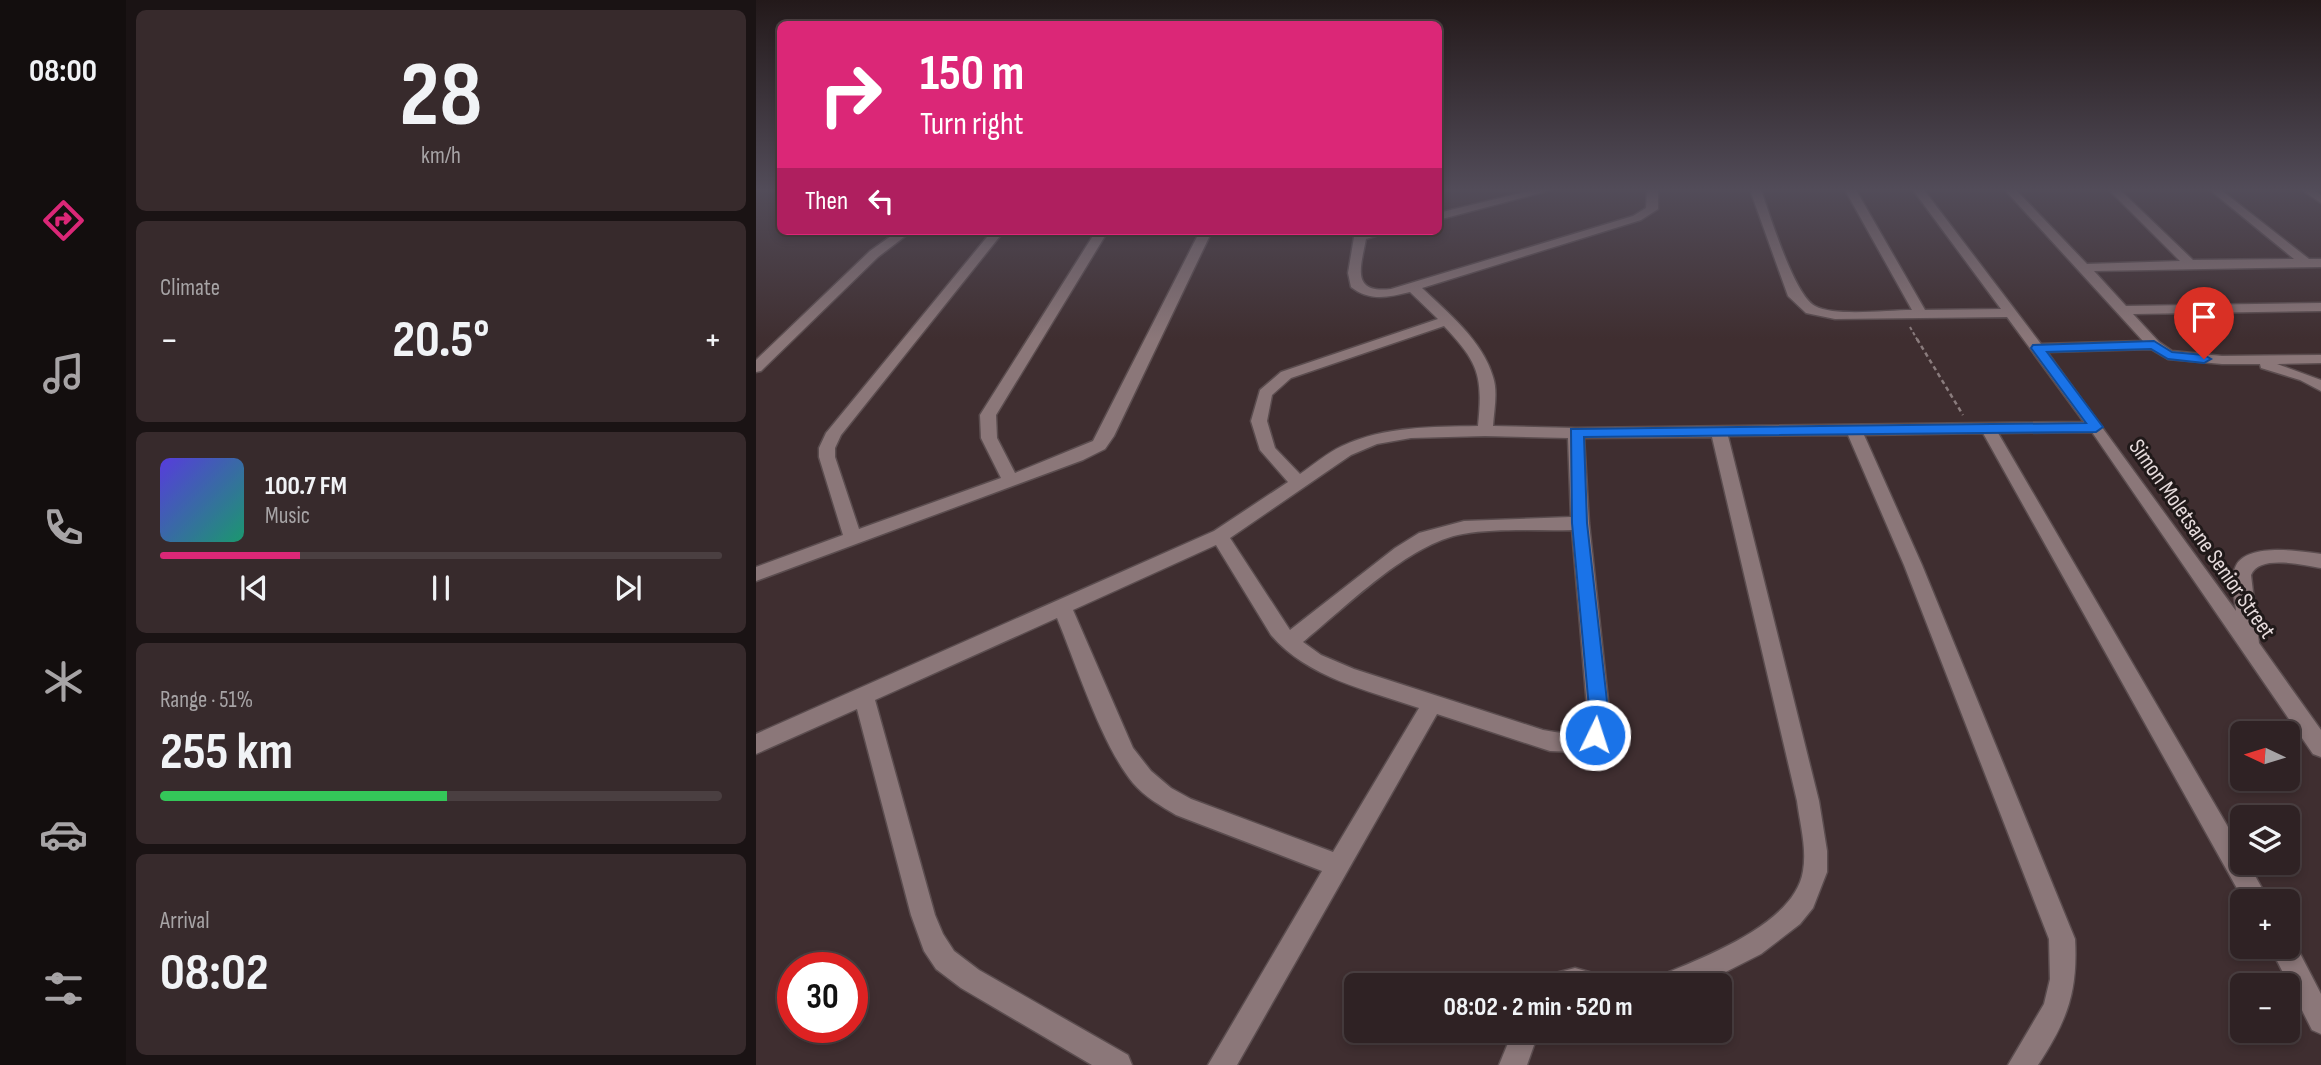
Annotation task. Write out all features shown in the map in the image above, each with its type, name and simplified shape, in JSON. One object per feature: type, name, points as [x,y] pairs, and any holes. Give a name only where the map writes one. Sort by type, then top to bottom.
[{"type":"street","points":[[756,368],[874,254],[893,240]]},
{"type":"street","points":[[853,538],[827,457],[827,448],[834,433],[991,240]]},
{"type":"street","points":[[1010,479],[989,438],[988,415],[1097,240]]},
{"type":"street","points":[[756,574],[1077,456],[1098,445],[1106,436],[1202,240]]},
{"type":"street","points":[[1359,240],[1354,274],[1356,284],[1361,289],[1382,294],[1567,240]]},
{"type":"street","points":[[1774,240],[1795,296],[1811,310],[1835,315],[2011,313]]},
{"type":"street","points":[[1879,240],[1920,313]]},
{"type":"street","name":"Simon Moletsane Senior Street","points":[[1956,240],[2096,427],[2321,747]]},
{"type":"street","points":[[2057,240],[2161,352],[2175,357],[2321,359]]},
{"type":"street","points":[[2165,240],[2190,264]]},
{"type":"street","points":[[2278,240],[2306,262]]},
{"type":"street","points":[[2084,268],[2321,263]]},
{"type":"street","points":[[1413,287],[1448,320],[1483,369],[1487,379],[1485,431]]},
{"type":"street","points":[[2122,310],[2321,307]]},
{"type":"street","points":[[1297,481],[1268,450],[1259,421],[1265,393],[1286,375],[1448,320]]},
{"type":"street","points":[[2037,348],[2154,345]]},
{"type":"street","points":[[2247,360],[2305,377],[2321,386]]},
{"type":"street","points":[[1978,427],[2250,889]]},
{"type":"street","points":[[756,744],[1220,536],[1297,481],[1345,451],[1374,439],[1412,433],[1485,431],[1576,433],[2096,427]]},
{"type":"street","points":[[1853,428],[1913,565],[2062,939],[2065,975],[2057,1013],[2022,1065]]},
{"type":"street","points":[[1701,973],[1759,942],[1803,901],[1814,880],[1815,851],[1808,801],[1719,431]]},
{"type":"street","points":[[1220,536],[1289,642],[1314,661],[1432,704],[1543,740],[1583,743],[1595,735],[1599,709],[1580,523],[1576,433]]},
{"type":"street","points":[[1289,642],[1401,553],[1425,538],[1464,527],[1580,523]]},
{"type":"street","points":[[2249,646],[2242,575],[2244,567],[2257,559],[2321,561]]},
{"type":"street","points":[[1062,607],[1125,755],[1143,778],[1163,795],[1184,807],[1339,866]]},
{"type":"street","points":[[864,697],[923,915],[933,942],[945,960],[970,979],[1118,1065]]},
{"type":"street","points":[[1222,1065],[1432,704]]},
{"type":"street","points":[[2289,959],[2321,1021]]},
{"type":"street","points":[[1513,1065],[1521,1043]]},
{"type":"path","points":[[1903,314],[1978,427]]},
{"type":"route","points":[[1595,735],[1599,719],[1598,699],[1593,671],[1580,523],[1576,433],[2096,427],[2037,348],[2154,345],[2168,355],[2204,359]]}]
